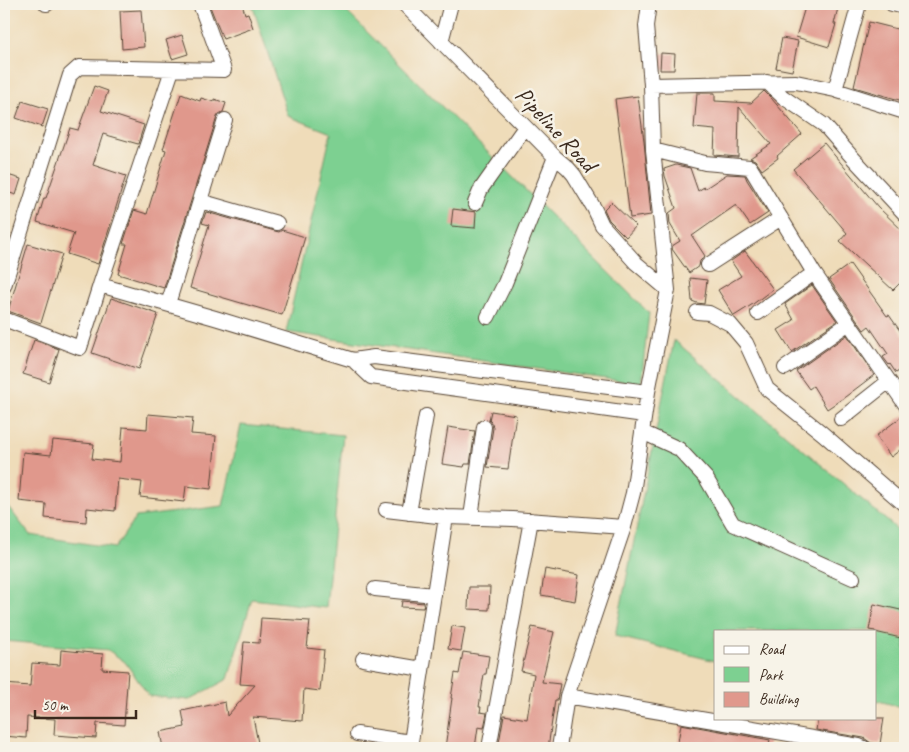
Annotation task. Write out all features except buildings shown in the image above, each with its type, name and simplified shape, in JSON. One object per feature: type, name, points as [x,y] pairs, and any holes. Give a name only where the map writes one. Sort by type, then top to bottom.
[{"type":"street","points":[[4,286],[70,75],[79,67],[224,70],[200,4]]},
{"type":"street","name":"Pipeline Road","points":[[404,4],[568,168],[602,224],[636,263],[668,290]]},
{"type":"street","points":[[441,42],[451,4]]},
{"type":"street","points":[[559,748],[567,696],[624,526],[633,493],[644,415],[668,290],[654,150],[646,26],[649,4]]},
{"type":"street","points":[[835,90],[860,4]]},
{"type":"street","points":[[893,4],[905,7]]},
{"type":"street","points":[[4,319],[80,348],[172,70]]},
{"type":"street","points":[[767,82],[783,97],[824,125],[905,214]]},
{"type":"street","points":[[651,85],[796,82],[835,90],[905,112]]},
{"type":"street","points":[[168,304],[225,120]]},
{"type":"street","points":[[475,203],[481,189],[525,127]]},
{"type":"street","points":[[654,150],[705,163],[750,167],[814,273],[905,404]]},
{"type":"street","points":[[488,317],[555,157]]},
{"type":"street","points":[[200,201],[277,223]]},
{"type":"street","points":[[708,265],[781,218]]},
{"type":"street","points":[[758,313],[814,273]]},
{"type":"street","points":[[100,285],[353,360],[374,357],[648,392]]},
{"type":"street","points":[[696,312],[709,313],[730,324],[746,343],[768,389],[905,505]]},
{"type":"street","points":[[785,368],[849,323]]},
{"type":"street","points":[[353,360],[372,377],[644,415]]},
{"type":"street","points":[[840,419],[889,380]]},
{"type":"street","points":[[409,513],[426,416]]},
{"type":"street","points":[[471,518],[484,427]]},
{"type":"street","points":[[642,432],[679,449],[706,478],[733,524],[853,578]]},
{"type":"street","points":[[386,510],[471,518],[624,526]]},
{"type":"street","points":[[357,734],[410,745],[446,516]]},
{"type":"street","points":[[489,748],[531,520]]},
{"type":"street","points":[[375,589],[434,594]]},
{"type":"street","points":[[364,659],[422,669]]},
{"type":"street","points":[[567,696],[815,743],[864,748]]},
{"type":"green space","points":[[252,4],[339,4],[649,313],[641,384],[286,332],[331,133],[288,116]]},
{"type":"green space","points":[[674,340],[905,536],[905,708],[876,700],[876,630],[714,630],[714,661],[615,636]]},
{"type":"green space","points":[[241,425],[343,435],[326,608],[252,599],[228,679],[189,700],[149,696],[125,662],[108,650],[4,641],[4,504],[6,504],[30,535],[115,548],[136,517],[223,506]]}]
